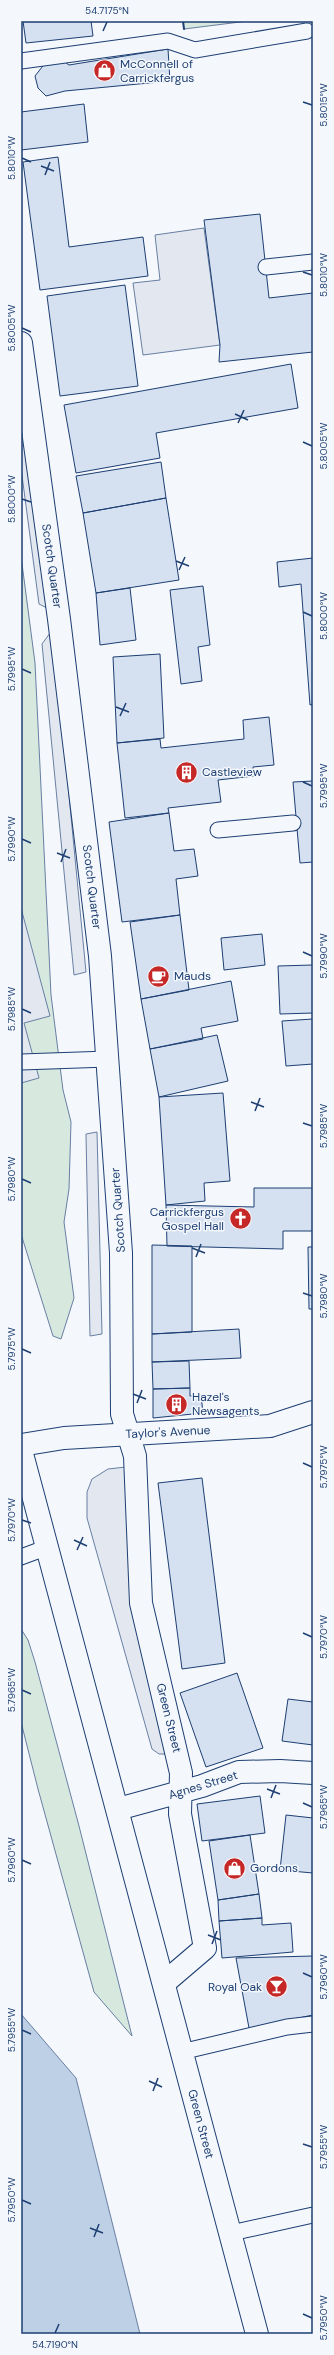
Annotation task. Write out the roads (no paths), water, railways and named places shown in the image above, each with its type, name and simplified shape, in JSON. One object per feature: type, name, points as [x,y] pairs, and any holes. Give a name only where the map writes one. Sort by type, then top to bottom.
[{"type":"street","name":"Scotch Quarter","points":[[21,343],[59,619],[100,956],[121,1253],[122,1414],[128,1434]]},
{"type":"street","name":"Taylor's Avenue","points":[[21,1445],[64,1438],[270,1426],[313,1414]]},
{"type":"street","name":"Green Street","points":[[128,1434],[135,1456],[141,1603],[178,1754],[181,1773],[180,1814],[205,1948],[164,1983]]},
{"type":"street","name":"Green Street","points":[[21,1450],[257,2334]]},
{"type":"street","name":"Agnes Street","points":[[118,1809],[181,1792],[239,1772],[280,1770],[313,1773]]},
{"type":"lane","points":[[21,61],[168,41],[196,50],[307,31]]},
{"type":"lane","points":[[266,267],[313,262]]},
{"type":"lane","points":[[218,830],[293,823]]},
{"type":"lane","points":[[21,1062],[108,1059]]},
{"type":"lane","points":[[21,1557],[48,1547]]},
{"type":"lane","points":[[181,2052],[287,2027],[313,2024]]},
{"type":"lane","points":[[231,2233],[313,2215]]},
{"type":"water","points":[[21,2014],[76,2078],[140,2334],[21,2334]]},
{"type":"place","name":"McConnell of Carrickfergus","points":[[104,71]]},
{"type":"place","name":"Castleview","points":[[187,772]]},
{"type":"place","name":"Mauds","points":[[159,976]]},
{"type":"place","name":"Carrickfergus Gospel Hall","points":[[240,1219]]},
{"type":"place","name":"Hazel's Newsagents","points":[[177,1404]]},
{"type":"place","name":"Gordons","points":[[234,1868]]},
{"type":"place","name":"Royal Oak","points":[[277,1987]]}]
